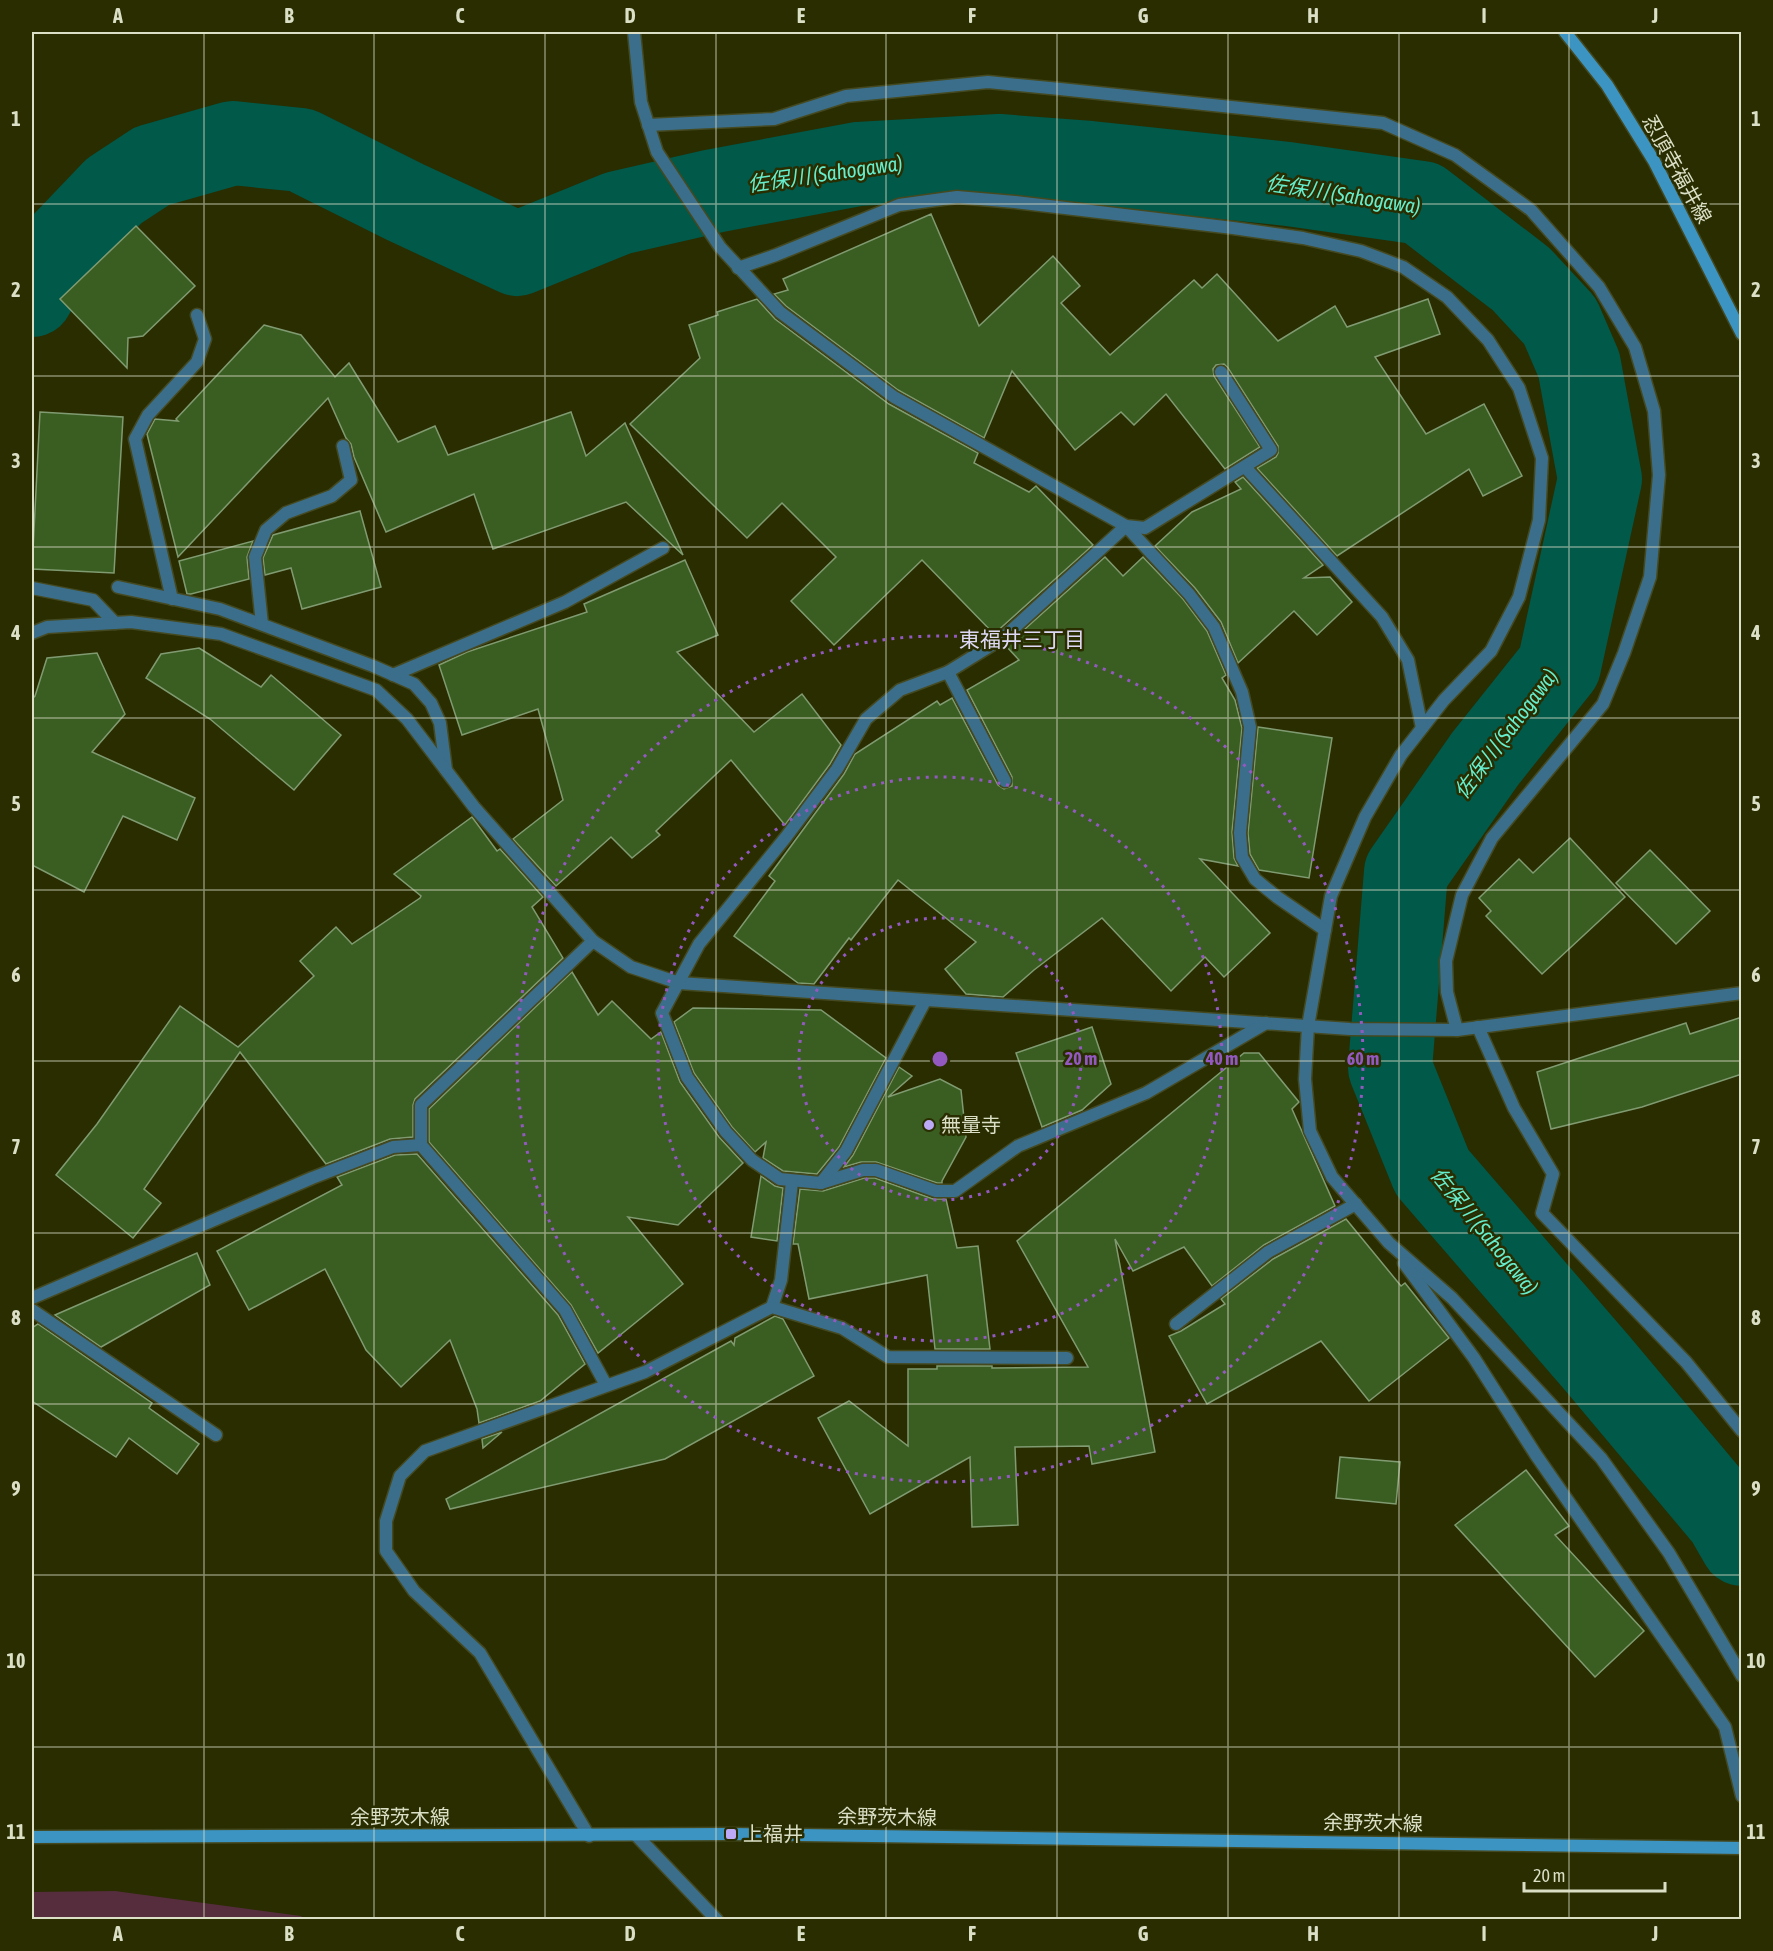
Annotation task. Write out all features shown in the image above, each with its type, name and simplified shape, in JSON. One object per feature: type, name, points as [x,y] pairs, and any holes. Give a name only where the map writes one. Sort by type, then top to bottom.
[{"type":"main road","name":"忍頂寺福井線","points":[[1564,32],[1606,85],[1654,161],[1742,334]]},
{"type":"main road","name":"余野茨木線","points":[[32,1838],[731,1834],[1742,1848]]},
{"type":"street","points":[[634,32],[641,102],[657,152],[720,247],[780,312],[894,397],[1126,526],[1189,594],[1214,627],[1242,692],[1250,727],[1240,833],[1242,856],[1255,879],[1325,930]]},
{"type":"street","points":[[648,125],[774,119],[846,96],[988,82],[1383,123],[1455,155],[1531,210],[1599,287],[1635,347],[1654,411],[1659,475],[1650,577],[1603,704],[1492,838],[1462,895],[1446,961],[1447,992],[1457,1030]]},
{"type":"street","points":[[738,268],[899,205],[957,197],[1015,202],[1303,238],[1361,250],[1403,267],[1447,297],[1488,340],[1519,388],[1542,458],[1539,520],[1519,597],[1491,651],[1444,700],[1401,755],[1365,817],[1331,896],[1308,1026],[1305,1079],[1310,1131],[1332,1177],[1389,1243],[1474,1358],[1536,1455],[1725,1727],[1742,1796]]},
{"type":"street","points":[[172,598],[135,439],[148,415],[197,362],[205,339],[197,315]]},
{"type":"street","points":[[1221,372],[1271,450],[1145,528],[1126,526],[1003,638],[948,672],[900,690],[866,719],[837,769],[786,837],[699,944],[662,1013],[687,1077],[726,1132],[752,1161],[780,1179],[792,1182],[821,1184],[863,1170],[876,1170],[936,1191],[955,1191],[1018,1146],[1146,1093],[1266,1023]]},
{"type":"street","points":[[262,624],[255,557],[266,530],[286,513],[332,496],[351,480],[343,446]]},
{"type":"street","points":[[1245,467],[1382,617],[1408,660],[1422,728]]},
{"type":"street","points":[[393,675],[566,602],[663,548]]},
{"type":"street","points":[[118,587],[220,609],[414,684],[431,703],[440,723],[446,771]]},
{"type":"street","points":[[32,588],[93,600],[115,622]]},
{"type":"street","points":[[32,633],[47,627],[131,622],[221,634],[376,690],[407,719],[474,807],[593,941],[631,967],[679,983],[1350,1029],[1457,1030],[1742,993]]},
{"type":"street","points":[[948,672],[1005,781]]},
{"type":"street","points":[[593,941],[421,1105],[421,1145],[565,1310],[606,1385]]},
{"type":"street","points":[[821,1184],[846,1151],[925,1001]]},
{"type":"street","points":[[1478,1026],[1514,1108],[1553,1174],[1542,1213],[1686,1362],[1742,1431]]},
{"type":"street","points":[[32,1299],[323,1174],[393,1147],[421,1145]]},
{"type":"street","points":[[772,1307],[781,1280],[792,1182]]},
{"type":"street","points":[[1176,1324],[1269,1252],[1356,1204]]},
{"type":"street","points":[[1389,1243],[1452,1298],[1601,1458],[1669,1553],[1742,1676]]},
{"type":"street","points":[[589,1836],[480,1653],[414,1591],[386,1551],[386,1521],[400,1476],[425,1451],[645,1372],[772,1307],[842,1328],[888,1357],[1067,1358]]},
{"type":"street","points":[[32,1310],[216,1435]]},
{"type":"street","points":[[636,1835],[717,1920]]},
{"type":"shaded area","points":[[115,1891],[301,1916],[304,1919],[32,1919],[32,1892]]},
{"type":"building","points":[[931,214],[979,326],[1053,256],[1080,286],[1061,303],[1110,355],[1194,280],[1202,288],[1217,274],[1278,341],[1335,306],[1347,327],[1428,299],[1440,334],[1375,357],[1426,434],[1484,404],[1522,476],[1483,496],[1469,469],[1337,556],[1257,468],[1276,457],[1278,446],[1224,364],[1216,365],[1213,369],[1214,376],[1260,447],[1225,469],[1166,394],[1134,425],[1121,412],[1075,450],[1012,371],[984,438],[898,390],[786,306],[774,294],[788,290],[783,279]]},
{"type":"building","points":[[136,226],[195,286],[143,336],[128,338],[127,368],[60,299]]},
{"type":"building","points":[[757,299],[775,319],[889,404],[978,453],[974,463],[1029,492],[1036,486],[1093,545],[994,634],[922,560],[834,645],[791,601],[836,557],[782,503],[747,538],[630,424],[700,358],[689,325],[718,315],[717,312]]},
{"type":"building","points":[[264,325],[301,335],[335,377],[349,363],[398,442],[435,426],[448,455],[571,412],[586,456],[625,423],[683,555],[626,502],[493,549],[474,494],[386,532],[354,457],[351,444],[328,398],[178,557],[147,434],[155,419],[178,421],[176,419]]},
{"type":"building","points":[[40,412],[123,417],[114,573],[32,569]]},
{"type":"building","points":[[1243,477],[1323,565],[1304,578],[1330,577],[1352,602],[1317,635],[1294,611],[1238,663],[1221,622],[1195,588],[1155,546],[1192,512],[1241,489],[1235,482]]},
{"type":"building","points":[[360,511],[381,587],[302,609],[291,568],[265,575],[263,558],[273,535]]},
{"type":"building","points":[[253,541],[247,557],[249,579],[187,594],[179,561]]},
{"type":"building","points":[[1105,557],[1123,576],[1143,557],[1183,599],[1207,631],[1226,675],[1222,678],[1235,700],[1242,728],[1232,832],[1234,858],[1238,866],[1200,859],[1270,933],[1224,977],[1205,957],[1171,991],[1102,918],[1003,997],[966,994],[945,969],[976,942],[898,880],[814,984],[798,983],[734,936],[775,881],[769,876],[844,774],[855,754],[937,701],[940,705],[952,698],[998,785],[1004,789],[1012,786],[1012,777],[967,690],[1019,660],[1006,646]]},
{"type":"building","points":[[685,560],[718,635],[677,652],[754,732],[802,694],[841,745],[830,764],[785,825],[731,760],[656,831],[660,835],[632,858],[611,837],[556,886],[513,839],[563,800],[538,709],[462,735],[439,665],[467,652],[587,612],[584,604]]},
{"type":"building","points":[[199,648],[261,687],[271,675],[341,735],[294,790],[210,719],[146,678],[161,654]]},
{"type":"building","points":[[97,653],[125,714],[92,752],[195,798],[177,840],[123,816],[84,892],[32,865],[32,699],[47,658]]},
{"type":"building","points":[[1258,727],[1332,738],[1309,878],[1259,870],[1250,854],[1248,833]]},
{"type":"building","points":[[472,817],[497,851],[500,849],[543,897],[532,907],[563,958],[415,1099],[413,1137],[390,1139],[326,1164],[240,1052],[144,1189],[161,1203],[133,1238],[56,1175],[97,1124],[180,1006],[238,1047],[314,976],[300,961],[336,927],[352,944],[420,898],[421,896],[394,874]]},
{"type":"building","points":[[1570,838],[1625,897],[1542,974],[1486,916],[1491,911],[1479,898],[1519,859],[1533,873]]},
{"type":"building","points":[[1650,850],[1710,911],[1676,944],[1616,883]]},
{"type":"building","points":[[572,972],[598,1015],[612,1001],[651,1039],[661,1032],[680,1082],[719,1137],[743,1163],[678,1225],[628,1217],[683,1284],[598,1353],[571,1305],[429,1142],[429,1109]]},
{"type":"building","points":[[693,1008],[821,1010],[886,1058],[839,1147],[817,1174],[783,1171],[763,1158],[766,1142],[755,1152],[732,1127],[694,1073],[674,1022]]},
{"type":"building","points":[[1742,1017],[1742,1074],[1642,1107],[1551,1129],[1537,1072],[1686,1023],[1690,1034]]},
{"type":"building","points":[[1092,1027],[1111,1084],[1082,1110],[1042,1127],[1016,1053]]},
{"type":"building","points":[[1244,1053],[1259,1053],[1299,1102],[1292,1109],[1335,1206],[1264,1245],[1212,1286],[1184,1247],[1133,1271],[1115,1239],[1155,1452],[1092,1464],[1089,1446],[1015,1447],[1018,1525],[972,1527],[970,1457],[870,1514],[818,1418],[849,1401],[908,1446],[908,1369],[937,1369],[937,1366],[1088,1367],[1017,1241]]},
{"type":"building","points":[[899,1067],[912,1076],[888,1097],[940,1079],[961,1090],[966,1137],[942,1183],[876,1162],[861,1162],[844,1167],[853,1155]]},
{"type":"building","points":[[417,1154],[558,1315],[585,1364],[540,1401],[479,1423],[477,1409],[450,1340],[401,1387],[366,1350],[325,1269],[249,1310],[217,1251],[342,1185],[337,1177],[395,1155]]},
{"type":"building","points":[[761,1176],[775,1186],[783,1188],[777,1241],[751,1237]]},
{"type":"building","points":[[864,1178],[875,1178],[933,1199],[946,1199],[957,1248],[978,1246],[990,1349],[935,1349],[927,1275],[809,1299],[798,1244],[793,1244],[800,1189],[823,1191]]},
{"type":"building","points":[[1346,1219],[1401,1286],[1405,1283],[1449,1338],[1369,1401],[1321,1341],[1207,1404],[1169,1336],[1225,1304],[1221,1299],[1273,1259]]},
{"type":"building","points":[[197,1253],[210,1285],[101,1347],[55,1315]]},
{"type":"building","points":[[775,1316],[783,1319],[814,1376],[665,1459],[450,1509],[446,1499],[731,1341],[734,1345],[735,1338]]},
{"type":"building","points":[[38,1324],[152,1403],[149,1408],[199,1444],[177,1474],[129,1438],[116,1457],[32,1401],[32,1328]]},
{"type":"building","points":[[502,1432],[483,1448],[482,1439]]},
{"type":"building","points":[[1340,1457],[1400,1462],[1396,1504],[1336,1498]]},
{"type":"building","points":[[1526,1470],[1569,1526],[1555,1535],[1644,1631],[1595,1677],[1455,1525]]},
{"type":"waterway","name":"佐保川 (Sahogawa)","points":[[32,295],[50,258],[114,191],[152,166],[233,143],[301,150],[517,254],[618,213],[714,191],[858,164],[999,156],[1090,163],[1288,184],[1422,203],[1521,279],[1560,321],[1579,365],[1600,479],[1559,666],[1485,759],[1406,872],[1390,1068],[1432,1172],[1727,1518],[1742,1544]]},
{"type":"place","name":"無量寺","points":[[929,1125]]},
{"type":"place","name":"上福井","points":[[731,1834]]},
{"type":"district","name":"東福井三丁目","points":[[1022,640]]}]
